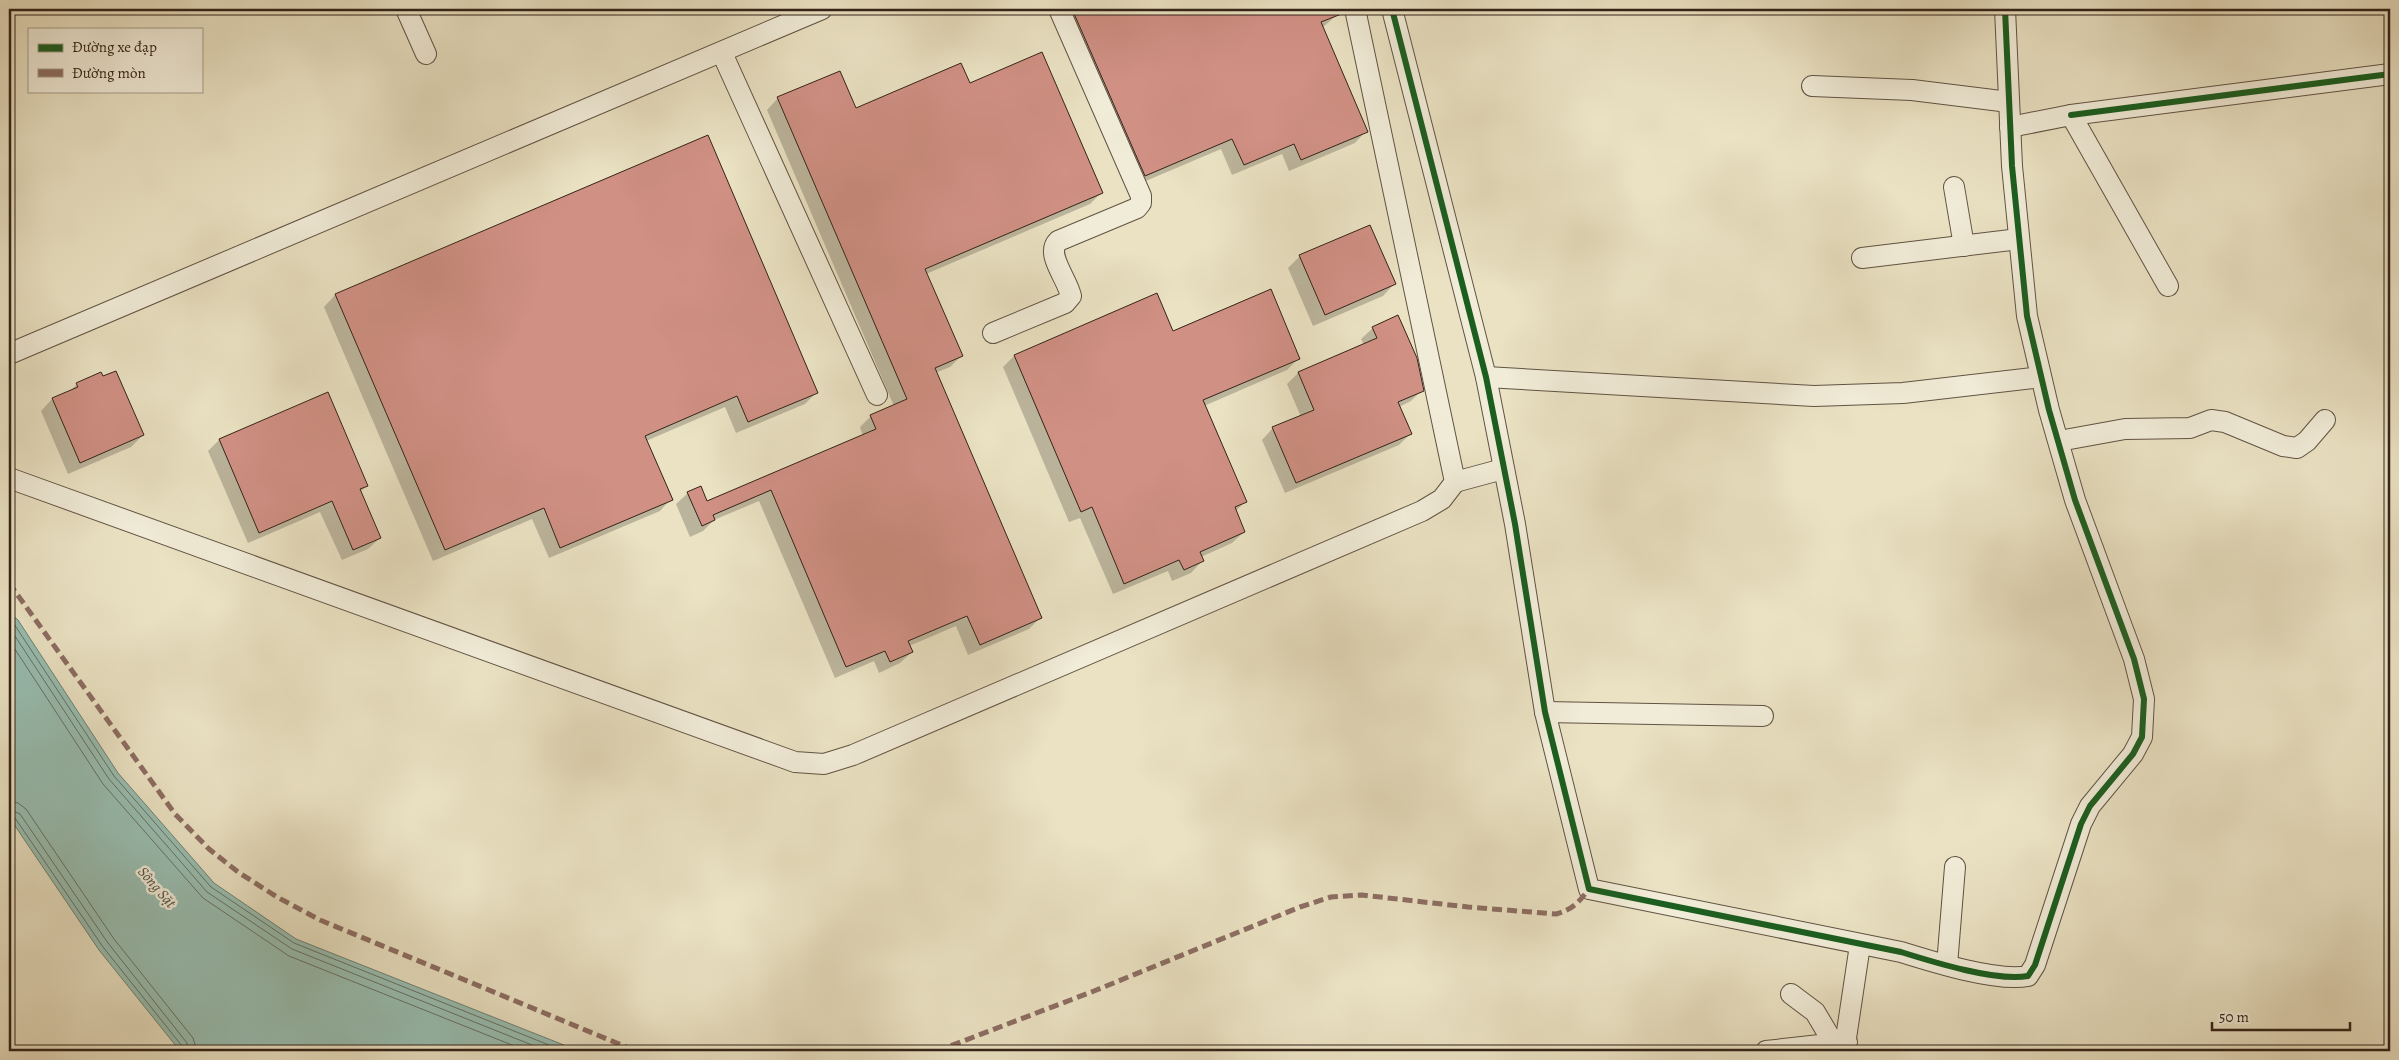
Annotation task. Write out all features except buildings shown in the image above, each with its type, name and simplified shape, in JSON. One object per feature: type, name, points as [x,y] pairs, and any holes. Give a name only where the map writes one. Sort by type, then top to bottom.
[{"type":"street","points":[[406,9],[426,54]]},
{"type":"street","points":[[9,354],[822,9]]},
{"type":"street","points":[[993,333],[1065,303],[1071,296],[1068,285],[1052,253],[1053,246],[1058,241],[1137,208],[1141,202],[1141,196],[1059,9]]},
{"type":"street","points":[[1355,9],[1455,482]]},
{"type":"street","points":[[1392,9],[1486,377],[1515,524],[1544,712],[1589,889],[1901,952],[1946,965],[2015,978],[2028,976],[2035,965],[2079,830],[2090,806],[2133,754],[2142,738],[2144,699],[2134,659],[2086,532],[2041,377],[2027,316],[2010,127],[2005,9]]},
{"type":"street","points":[[722,53],[877,395]]},
{"type":"street","points":[[2010,127],[2071,115],[2390,74]]},
{"type":"street","points":[[1812,86],[1912,90],[2009,102]]},
{"type":"street","points":[[2071,115],[2168,286]]},
{"type":"street","points":[[1954,187],[1964,246]]},
{"type":"street","points":[[1862,258],[2019,239]]},
{"type":"street","points":[[1486,377],[1814,396],[1903,392],[2041,377]]},
{"type":"street","points":[[2059,441],[2125,429],[2190,428],[2211,420],[2225,422],[2283,446],[2296,448],[2307,442],[2325,420]]},
{"type":"street","points":[[9,478],[795,762],[824,764],[853,755],[1422,511],[1442,499],[1455,482],[1504,469]]},
{"type":"street","points":[[1544,712],[1763,716]]},
{"type":"street","points":[[1946,965],[1955,867]]},
{"type":"street","points":[[1842,1046],[1860,945]]},
{"type":"street","points":[[1791,994],[1815,1012],[1842,1046]]},
{"type":"street","points":[[1766,1051],[1842,1046]]},
{"type":"water","name":"Sông Sặt","points":[[9,612],[18,620],[118,773],[214,883],[296,939],[579,1051],[180,1051],[99,950],[9,817]]},
{"type":"marked path","points":[[9,583],[175,814],[209,849],[238,872],[277,897],[320,920],[636,1051]]},
{"type":"marked path","points":[[937,1051],[1094,991],[1300,907],[1331,897],[1362,895],[1468,907],[1556,914],[1575,905],[1589,889]]},
{"type":"cycle path","points":[[1392,9],[1486,377],[1515,524],[1545,712],[1589,889],[1901,952],[1947,966],[1983,974],[2015,977],[2028,976],[2035,965],[2081,824],[2090,806],[2133,754],[2142,737],[2144,699],[2134,659],[2075,500],[2049,410],[2027,316],[2012,166],[2005,9]]},
{"type":"cycle path","points":[[2071,115],[2390,74]]}]
